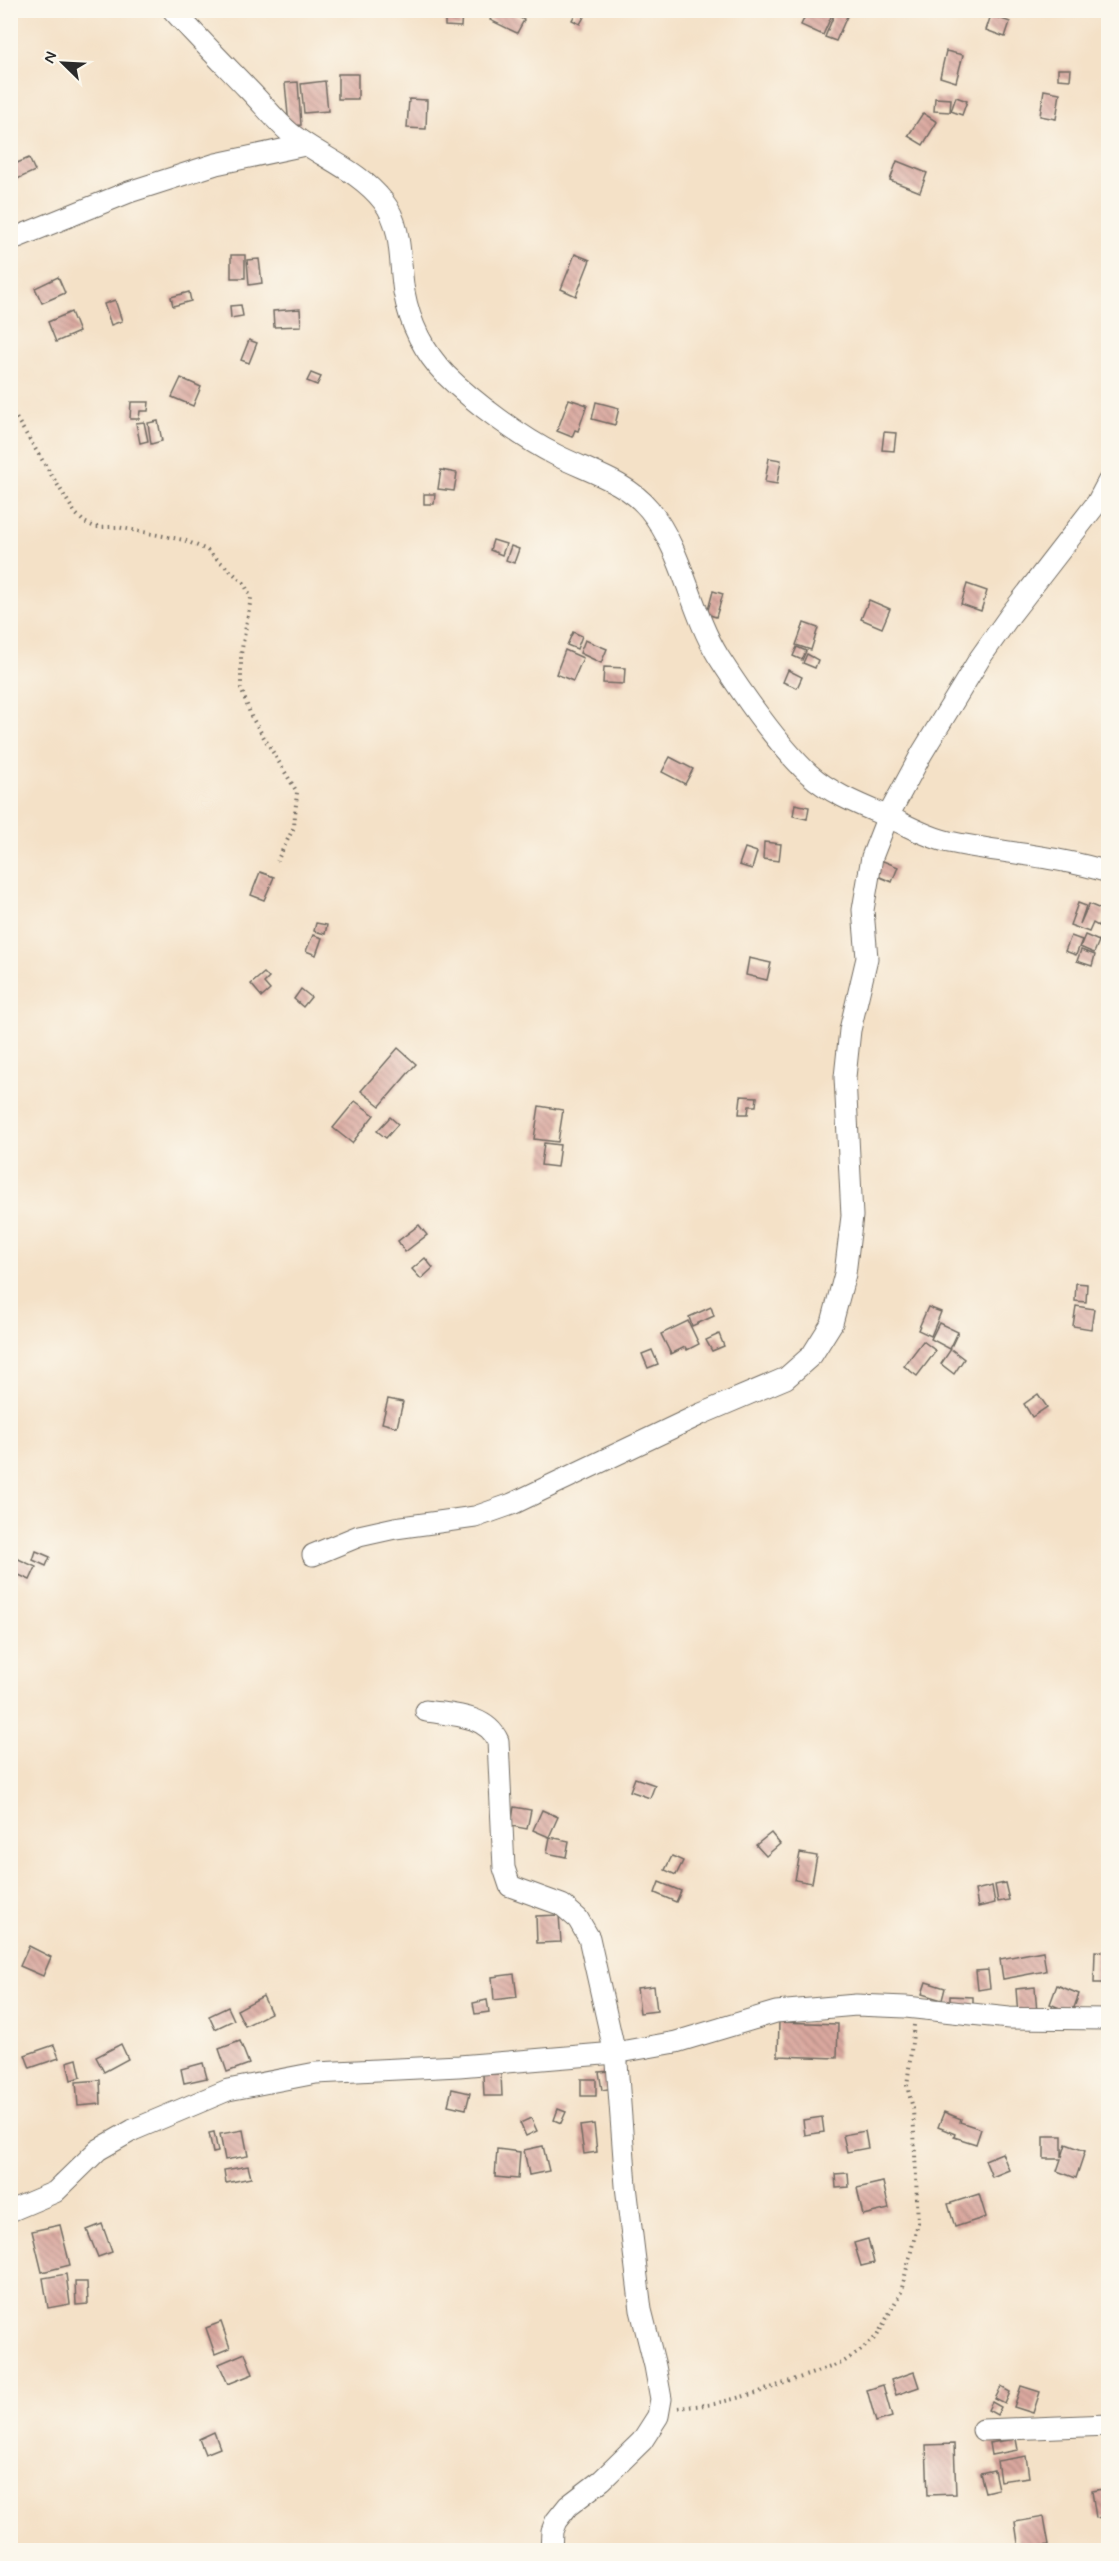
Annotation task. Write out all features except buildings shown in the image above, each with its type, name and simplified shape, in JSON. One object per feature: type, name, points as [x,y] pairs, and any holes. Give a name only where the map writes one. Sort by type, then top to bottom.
[{"type":"street","points":[[172,10],[283,126],[305,145],[352,173],[385,204],[401,251],[404,292],[415,333],[425,350],[448,377],[484,406],[552,454],[635,495],[667,536],[691,600],[716,652],[737,685],[810,775],[831,789],[922,834],[948,842],[1077,864],[1108,872]]},
{"type":"street","points":[[10,240],[140,189],[216,164],[305,145]]},
{"type":"street","points":[[312,1555],[359,1536],[395,1528],[475,1517],[512,1504],[701,1414],[786,1378],[812,1355],[832,1323],[845,1274],[852,1216],[845,1077],[850,1030],[867,958],[863,910],[872,857],[888,816],[922,753],[980,658],[1097,503],[1108,482]]},
{"type":"street","points":[[426,1711],[473,1719],[494,1731],[498,1741],[504,1868],[507,1882],[513,1889],[562,1905],[578,1919],[585,1929],[615,2053],[626,2186],[641,2310],[660,2388],[660,2407],[652,2428],[642,2440],[602,2480],[568,2506],[556,2520],[552,2531],[551,2550]]},
{"type":"street","points":[[10,2211],[55,2192],[98,2150],[124,2135],[228,2090],[316,2073],[459,2066],[615,2053],[676,2042],[776,2012],[856,2005],[916,2008],[1010,2018],[1108,2019]]},
{"type":"street","points":[[983,2430],[1108,2425]]},
{"type":"path","points":[[10,408],[75,513],[84,522],[95,526],[117,527],[184,540],[207,550],[244,583],[251,598],[241,654],[241,688],[251,716],[297,792],[294,827],[277,861]]},
{"type":"path","points":[[660,2407],[689,2408],[756,2393],[842,2363],[877,2336],[901,2292],[918,2223],[913,2108],[907,2086],[916,2008]]}]
